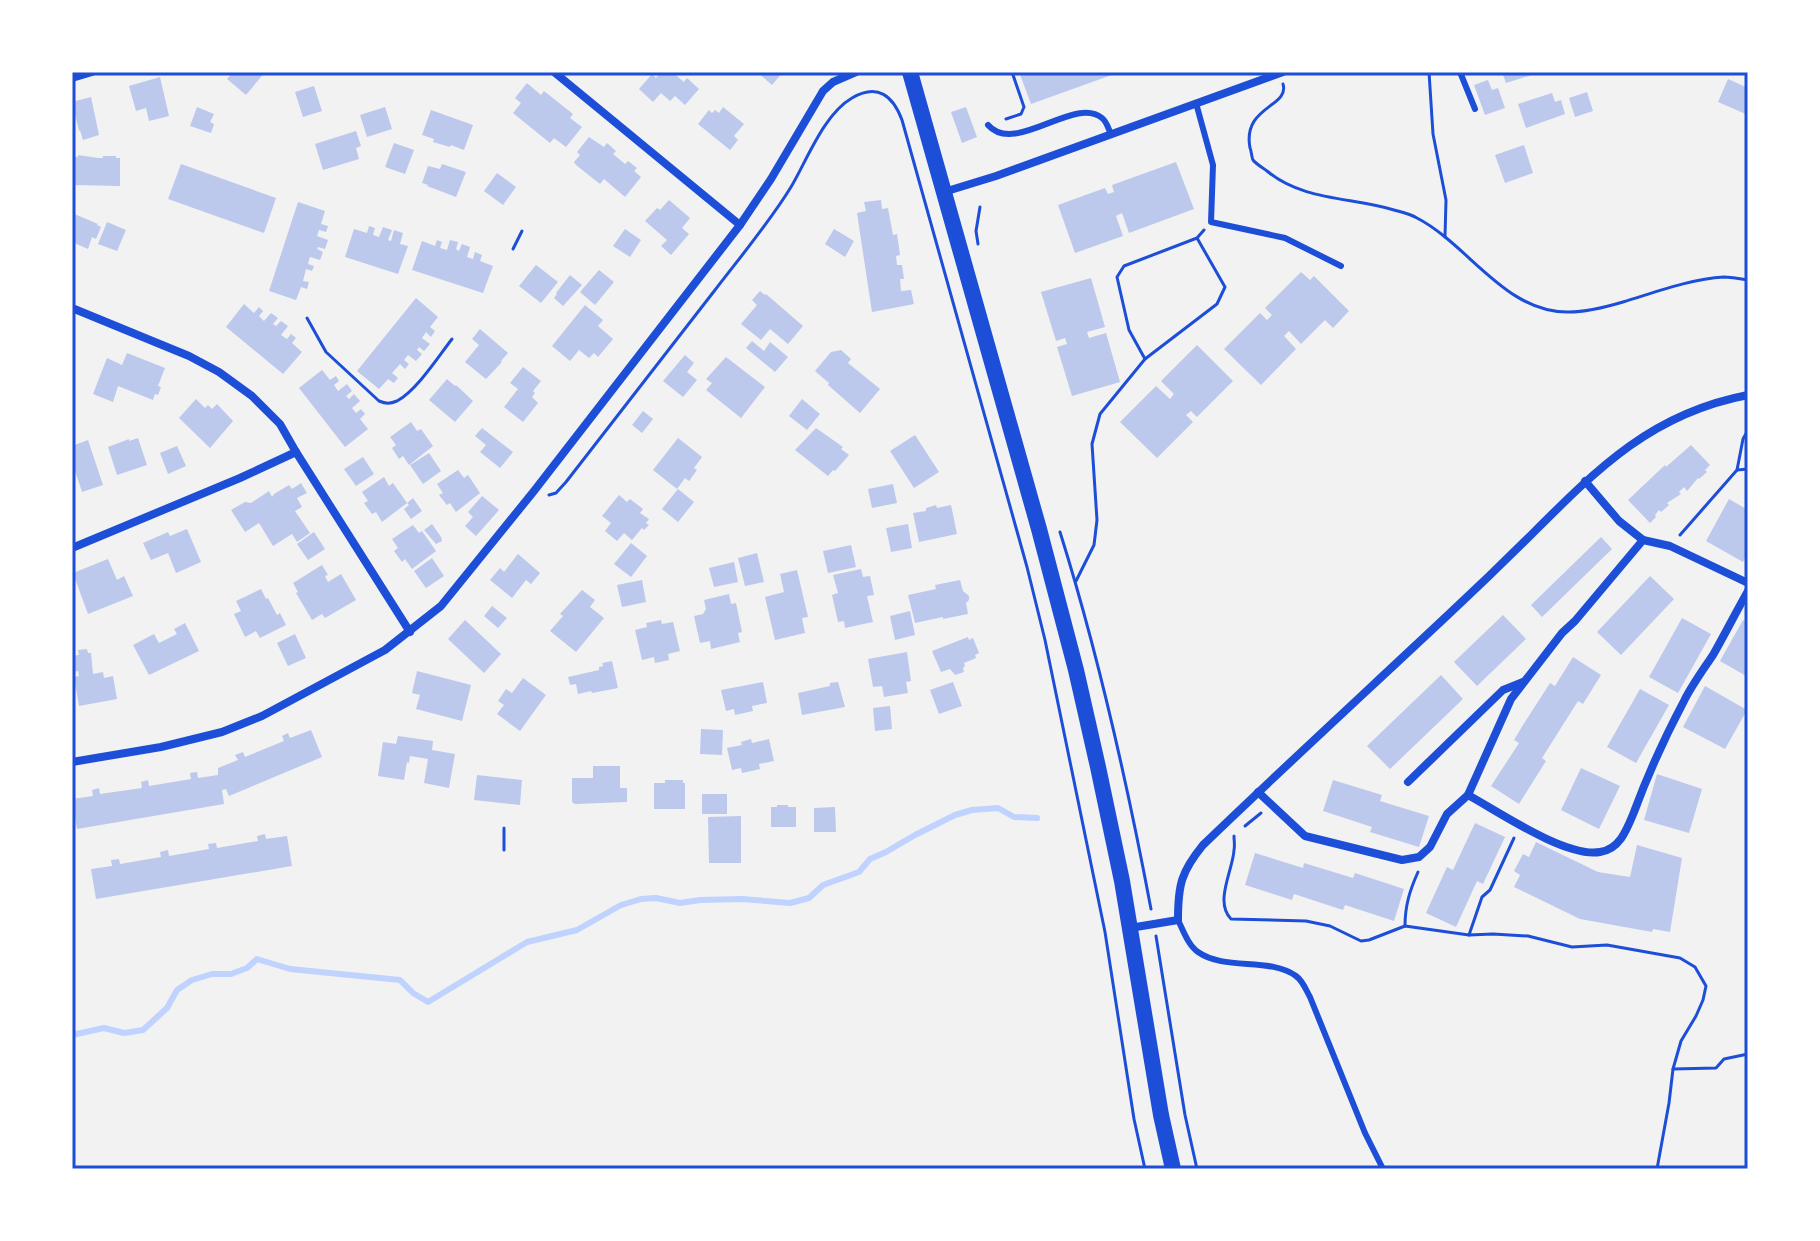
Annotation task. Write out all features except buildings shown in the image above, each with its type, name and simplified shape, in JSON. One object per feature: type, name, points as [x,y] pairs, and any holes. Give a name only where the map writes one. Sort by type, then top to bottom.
[{"type":"main road","points":[[910,72],[1076,670],[1106,803],[1173,1169]]},
{"type":"street","points":[[72,78],[92,72]]},
{"type":"street","points":[[554,72],[740,225]]},
{"type":"street","points":[[72,762],[161,747],[222,732],[262,716],[385,650],[441,606],[740,225],[823,91],[833,82],[856,72]]},
{"type":"street","points":[[944,192],[1283,72]]},
{"type":"street","points":[[72,308],[189,356],[219,372],[252,396],[280,424],[410,632]]},
{"type":"street","points":[[1130,928],[1178,920],[1180,885],[1189,862],[1203,845],[1501,566],[1585,481],[1648,432],[1674,418],[1744,396],[1748,407]]},
{"type":"street","points":[[72,548],[296,452]]},
{"type":"street","points":[[1585,481],[1619,521],[1643,540],[1670,546],[1748,583]]},
{"type":"street","points":[[1258,792],[1305,836],[1402,860],[1419,857],[1430,847],[1447,814],[1468,795],[1511,699],[1523,682],[1643,540]]},
{"type":"street","points":[[1468,795],[1520,826],[1585,853],[1603,852],[1615,845],[1623,836],[1644,783],[1685,699],[1748,591]]},
{"type":"street","points":[[1408,782],[1503,690],[1523,682]]},
{"type":"lane","points":[[1460,72],[1475,109]]},
{"type":"lane","points":[[1196,103],[1213,165],[1211,222],[1285,238],[1341,266]]},
{"type":"lane","points":[[988,125],[993,131],[1004,134],[1020,133],[1071,115],[1094,113],[1106,122],[1111,134]]},
{"type":"lane","points":[[1178,920],[1198,952],[1216,960],[1282,969],[1300,980],[1383,1169]]},
{"type":"path","points":[[988,125],[1021,114],[1024,107],[1012,72]]},
{"type":"path","points":[[1429,72],[1433,134],[1446,200],[1445,237]]},
{"type":"path","points":[[1283,84],[1283,96],[1264,109],[1252,126],[1248,138],[1253,160],[1279,181],[1306,192],[1383,207],[1416,217],[1445,237],[1508,291],[1542,308],[1568,313],[1594,310],[1691,282],[1726,277],[1748,280]]},
{"type":"path","points":[[534,491],[550,495],[566,482],[782,202],[826,125],[841,106],[859,94],[871,91],[889,97],[902,120],[1045,640],[1105,932],[1134,1119],[1145,1169]]},
{"type":"path","points":[[513,249],[522,231]]},
{"type":"path","points":[[1076,581],[1094,545],[1097,520],[1092,444],[1100,414],[1145,359],[1217,304],[1225,287],[1197,238],[1124,266],[1117,277],[1129,330],[1145,359]]},
{"type":"path","points":[[307,318],[326,352],[379,401],[387,404],[399,400],[415,385],[452,339]]},
{"type":"path","points":[[1670,546],[1737,470],[1743,439],[1748,430]]},
{"type":"path","points":[[1737,470],[1748,469]]},
{"type":"path","points":[[1243,828],[1271,805]]},
{"type":"path","points":[[1469,935],[1482,897],[1490,890],[1520,826]]},
{"type":"path","points":[[504,828],[504,850]]},
{"type":"path","points":[[1234,835],[1224,900],[1226,913],[1231,919],[1306,921],[1330,926],[1361,941],[1405,926],[1469,935],[1528,936],[1572,947],[1607,945],[1680,958],[1695,967],[1706,986],[1696,1016],[1681,1041],[1673,1069],[1657,1169]]},
{"type":"path","points":[[1405,926],[1405,907],[1419,869],[1419,857]]},
{"type":"path","points":[[1673,1069],[1716,1068],[1724,1059],[1748,1054]]},
{"type":"waterway","points":[[72,1035],[104,1028],[124,1033],[143,1030],[167,1008],[177,990],[192,980],[212,974],[231,974],[247,968],[257,959],[290,969],[400,980],[428,1002],[527,942],[577,930],[621,905],[656,898],[680,903],[742,899],[790,903],[809,898],[823,885],[859,872],[870,859],[955,815],[998,808],[1014,817],[1037,818]]}]
